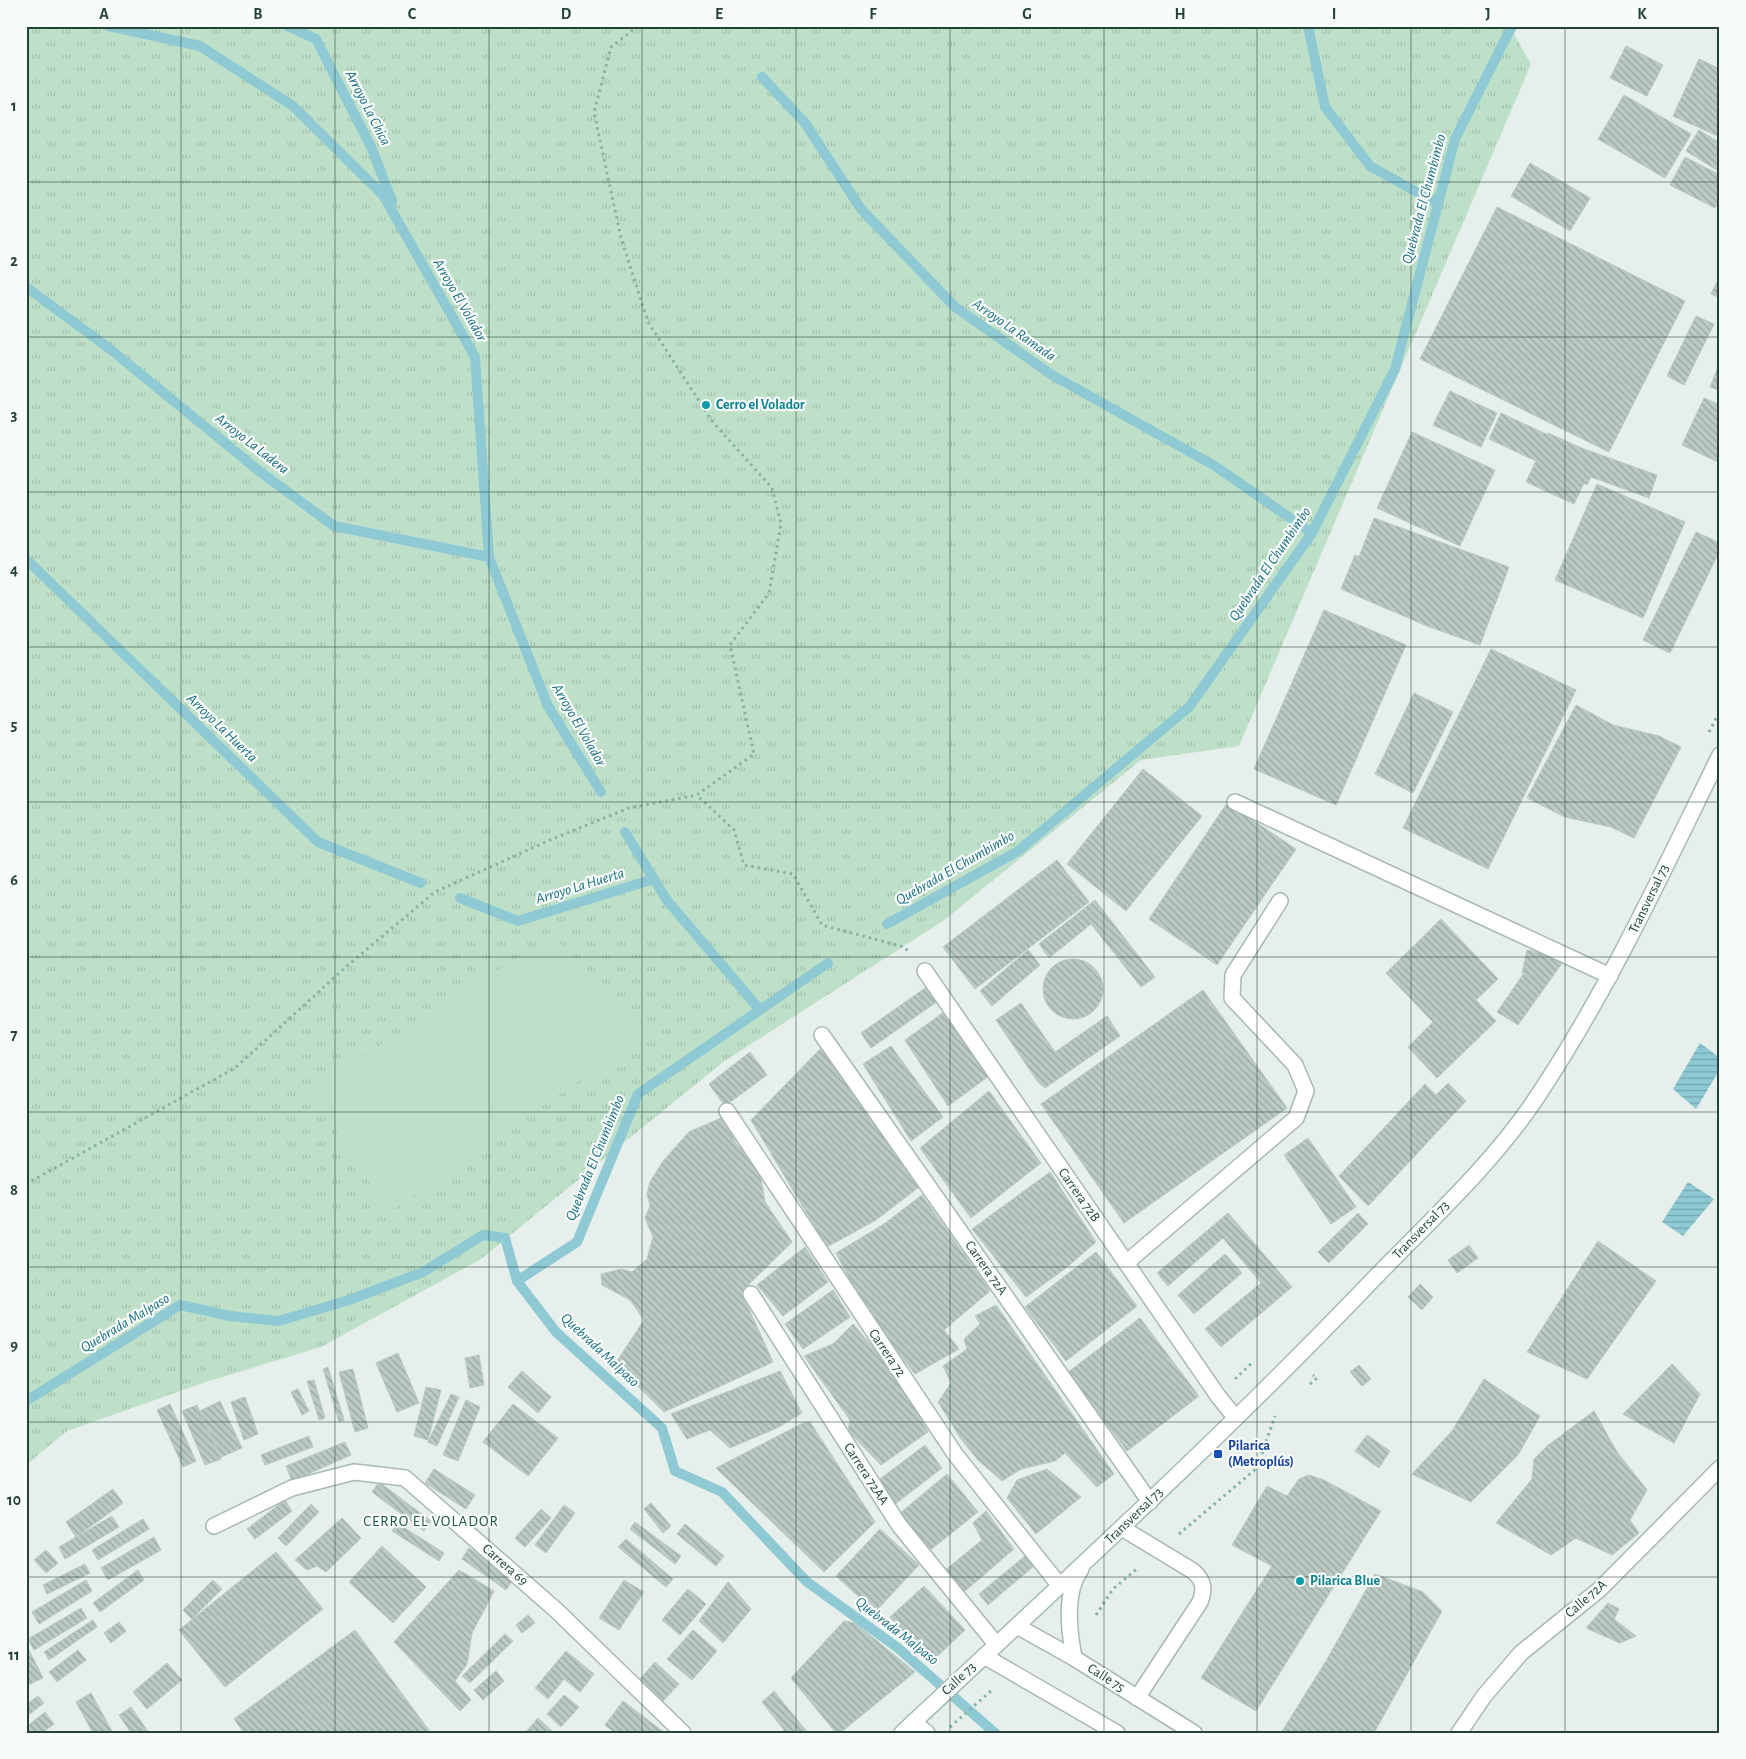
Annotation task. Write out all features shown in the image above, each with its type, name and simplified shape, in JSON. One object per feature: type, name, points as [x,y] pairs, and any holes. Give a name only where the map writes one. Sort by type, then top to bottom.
[{"type":"street","name":"Transversal 73","points":[[1017,1626],[1150,1502],[1296,1359],[1492,1155],[1536,1099],[1610,976],[1720,755]]},
{"type":"street","points":[[1235,802],[1610,976]]},
{"type":"street","points":[[1126,1263],[1296,1118],[1306,1091],[1295,1065],[1232,998],[1232,975],[1280,902]]},
{"type":"street","name":"Carrera 72B","points":[[925,971],[1235,1418]]},
{"type":"street","name":"Carrera 72A","points":[[822,1035],[1150,1502]]},
{"type":"street","name":"Carrera 72","points":[[728,1111],[956,1454],[1060,1586]]},
{"type":"street","name":"Carrera 72AA","points":[[751,1294],[899,1525],[996,1644]]},
{"type":"street","name":"Calle 72A","points":[[1458,1733],[1484,1696],[1521,1653],[1600,1588],[1720,1468]]},
{"type":"street","name":"Carrera 69","points":[[214,1526],[292,1488],[354,1472],[405,1478],[556,1610],[683,1733]]},
{"type":"street","points":[[1122,1528],[1193,1571],[1202,1579],[1204,1590],[1200,1602],[1138,1698]]},
{"type":"street","points":[[1074,1658],[1069,1621],[1072,1593],[1079,1571],[1100,1549]]},
{"type":"street","name":"Calle 73","points":[[908,1728],[1017,1626]]},
{"type":"street","name":"Calle 75","points":[[1017,1626],[1074,1658],[1188,1731]]},
{"type":"street","points":[[984,1656],[1117,1733]]},
{"type":"street","points":[[908,1728],[926,1733]]},
{"type":"path","points":[[26,1184],[235,1068],[347,966],[435,892],[550,840],[629,808],[697,795],[754,754],[730,645],[769,593],[781,524],[772,488],[712,421],[648,322],[621,238],[594,112],[611,47],[638,26]]},
{"type":"path","points":[[697,795],[734,830],[744,865],[794,874],[822,925],[904,947],[925,971]]},
{"type":"path","points":[[960,1717],[982,1698]]},
{"type":"green space","name":"Cerro el Volador","points":[[26,26],[1518,26],[1514,34],[1531,64],[1239,746],[1141,760],[943,921],[723,1062],[481,1259],[321,1347],[209,1381],[67,1431],[26,1465]]},
{"type":"green space","points":[[552,936],[651,1031],[389,1212],[309,1090]]},
{"type":"water","points":[[1700,1043],[1720,1058],[1720,1069],[1696,1109],[1673,1089]]},
{"type":"water","points":[[1688,1182],[1714,1199],[1683,1236],[1662,1222]]},
{"type":"building","points":[[1626,46],[1663,65],[1647,96],[1610,78]]},
{"type":"building","points":[[1699,59],[1720,69],[1720,137],[1673,116]]},
{"type":"building","points":[[1624,95],[1691,134],[1665,178],[1598,139]]},
{"type":"building","points":[[1699,130],[1720,143],[1720,172],[1686,151]]},
{"type":"building","points":[[1685,157],[1720,175],[1720,200],[1715,208],[1670,185]]},
{"type":"building","points":[[1530,163],[1590,198],[1570,231],[1511,196]]},
{"type":"building","points":[[1497,207],[1685,301],[1609,452],[1420,359]]},
{"type":"building","points":[[1720,276],[1720,298],[1711,294]]},
{"type":"building","points":[[1696,316],[1714,324],[1684,385],[1667,376]]},
{"type":"building","points":[[1720,362],[1720,391],[1710,387]]},
{"type":"building","points":[[1450,391],[1497,413],[1481,447],[1433,425]]},
{"type":"building","points":[[1704,398],[1720,405],[1720,463],[1682,445]]},
{"type":"building","points":[[1501,413],[1548,435],[1548,433],[1584,449],[1657,475],[1649,498],[1591,477],[1587,485],[1584,483],[1574,504],[1526,482],[1536,461],[1489,439]]},
{"type":"building","points":[[1412,432],[1495,470],[1460,546],[1377,508]]},
{"type":"building","points":[[1597,484],[1685,522],[1643,618],[1555,580]]},
{"type":"building","points":[[1374,518],[1509,567],[1480,645],[1427,626],[1341,589],[1355,555],[1359,557]]},
{"type":"building","points":[[1696,532],[1720,543],[1720,550],[1670,653],[1643,640]]},
{"type":"building","points":[[1324,610],[1406,645],[1336,805],[1254,769]]},
{"type":"building","points":[[1491,649],[1576,690],[1488,869],[1403,828]]},
{"type":"building","points":[[1414,693],[1453,712],[1413,793],[1375,774]]},
{"type":"building","points":[[1576,705],[1613,725],[1659,736],[1681,747],[1634,838],[1611,827],[1565,817],[1527,798]]},
{"type":"building","points":[[1143,769],[1202,816],[1126,911],[1067,864]]},
{"type":"building","points":[[1227,803],[1296,849],[1217,965],[1149,919]]},
{"type":"building","points":[[1057,860],[1089,902],[975,989],[943,947]]},
{"type":"building","points":[[1095,900],[1155,977],[1141,987],[1091,924],[1049,958],[1039,944]]},
{"type":"building","points":[[1441,919],[1498,979],[1476,1000],[1496,1021],[1437,1078],[1408,1047],[1433,1022],[1386,973]]},
{"type":"building","points":[[1028,950],[1040,965],[992,1006],[980,991]]},
{"type":"building","points":[[1527,950],[1556,957],[1563,962],[1518,1025],[1497,1012],[1524,973],[1522,973]]},
{"type":"building","points":[[1073,959],[1090,964],[1098,972],[1103,989],[1098,1006],[1090,1014],[1073,1019],[1056,1014],[1048,1006],[1043,989],[1048,972],[1056,964]]},
{"type":"building","points":[[928,986],[938,1001],[871,1048],[861,1033]]},
{"type":"building","points":[[1203,990],[1287,1108],[1124,1223],[1041,1104]]},
{"type":"building","points":[[1021,1003],[1055,1052],[1107,1016],[1120,1036],[1045,1088],[1038,1082],[996,1020]]},
{"type":"building","points":[[944,1012],[993,1073],[948,1106],[905,1040]]},
{"type":"building","points":[[891,1046],[943,1117],[911,1141],[863,1064]]},
{"type":"building","points":[[821,1048],[919,1187],[876,1220],[827,1247],[751,1120]]},
{"type":"building","points":[[750,1052],[767,1075],[725,1106],[709,1084]]},
{"type":"building","points":[[1448,1083],[1466,1101],[1368,1206],[1339,1176],[1425,1084],[1436,1095]]},
{"type":"building","points":[[989,1091],[1041,1163],[971,1218],[920,1148]]},
{"type":"building","points":[[723,1117],[736,1143],[760,1172],[765,1202],[792,1242],[741,1292],[773,1362],[664,1412],[615,1364],[644,1320],[630,1300],[602,1285],[601,1274],[621,1269],[632,1272],[647,1259],[653,1237],[645,1218],[650,1206],[647,1194],[650,1182],[663,1161],[689,1132]]},
{"type":"building","points":[[1308,1138],[1356,1207],[1331,1224],[1284,1155]]},
{"type":"building","points":[[1050,1172],[1096,1242],[1066,1268],[1026,1297],[972,1229]]},
{"type":"building","points":[[922,1195],[990,1291],[944,1330],[959,1349],[915,1374],[866,1311],[836,1253],[884,1224]]},
{"type":"building","points":[[1228,1213],[1292,1287],[1221,1347],[1205,1329],[1261,1283],[1223,1238],[1168,1286],[1157,1273]]},
{"type":"building","points":[[1358,1213],[1368,1224],[1329,1263],[1318,1252]]},
{"type":"building","points":[[1598,1241],[1656,1281],[1587,1379],[1527,1352]]},
{"type":"building","points":[[1469,1245],[1478,1258],[1457,1273],[1448,1260]]},
{"type":"building","points":[[805,1247],[828,1282],[783,1316],[757,1285]]},
{"type":"building","points":[[1096,1252],[1137,1306],[1066,1361],[1025,1307]]},
{"type":"building","points":[[1225,1254],[1242,1273],[1194,1314],[1178,1295]]},
{"type":"building","points":[[1420,1284],[1433,1297],[1422,1310],[1408,1297]]},
{"type":"building","points":[[833,1290],[850,1317],[803,1349],[785,1324]]},
{"type":"building","points":[[996,1305],[1114,1474],[1097,1487],[1065,1453],[1055,1461],[1021,1469],[1002,1481],[978,1460],[961,1439],[938,1402],[951,1383],[943,1366],[967,1349],[964,1339],[980,1324],[975,1316]]},
{"type":"building","points":[[1140,1318],[1199,1396],[1127,1451],[1068,1372]]},
{"type":"building","points":[[853,1324],[891,1368],[928,1432],[881,1465],[848,1431],[850,1420],[804,1356],[833,1344]]},
{"type":"building","points":[[398,1353],[419,1403],[397,1412],[376,1363]]},
{"type":"building","points":[[479,1355],[484,1385],[470,1388],[465,1358]]},
{"type":"building","points":[[1672,1364],[1700,1394],[1674,1443],[1623,1414]]},
{"type":"building","points":[[1359,1365],[1371,1379],[1362,1386],[1350,1372]]},
{"type":"building","points":[[328,1367],[344,1420],[339,1422],[323,1369]]},
{"type":"building","points":[[353,1369],[368,1428],[355,1432],[339,1372]]},
{"type":"building","points":[[522,1371],[551,1397],[538,1413],[508,1387]]},
{"type":"building","points":[[780,1371],[802,1413],[777,1428],[730,1448],[710,1430],[687,1439],[671,1414]]},
{"type":"building","points":[[1484,1379],[1540,1416],[1518,1455],[1471,1502],[1412,1474],[1452,1431]]},
{"type":"building","points":[[314,1380],[325,1418],[319,1420],[307,1381]]},
{"type":"building","points":[[426,1387],[441,1390],[428,1440],[414,1436]]},
{"type":"building","points":[[298,1389],[309,1411],[302,1415],[291,1392]]},
{"type":"building","points":[[451,1394],[459,1397],[437,1446],[428,1442]]},
{"type":"building","points":[[245,1397],[258,1434],[244,1440],[231,1402]]},
{"type":"building","points":[[466,1400],[480,1407],[458,1461],[443,1455]]},
{"type":"building","points":[[220,1401],[242,1448],[221,1457],[200,1411]]},
{"type":"building","points":[[170,1404],[196,1461],[183,1467],[157,1410]]},
{"type":"building","points":[[513,1404],[558,1438],[528,1476],[483,1442]]},
{"type":"building","points":[[197,1405],[221,1459],[205,1465],[182,1411]]},
{"type":"building","points":[[1594,1411],[1617,1452],[1647,1490],[1630,1520],[1639,1533],[1612,1555],[1576,1538],[1551,1555],[1496,1523],[1532,1479],[1534,1459],[1547,1446]]},
{"type":"building","points":[[810,1422],[875,1522],[824,1572],[716,1468],[803,1423]]},
{"type":"building","points":[[1367,1435],[1390,1451],[1379,1468],[1355,1451]]},
{"type":"building","points":[[309,1436],[313,1447],[265,1465],[261,1455]]},
{"type":"building","points":[[345,1442],[351,1455],[292,1481],[286,1466]]},
{"type":"building","points":[[925,1445],[942,1468],[894,1505],[876,1482]]},
{"type":"building","points":[[434,1469],[475,1495],[466,1509],[425,1483]]},
{"type":"building","points":[[1047,1469],[1081,1497],[1036,1534],[1007,1498],[1017,1480]]},
{"type":"building","points":[[947,1474],[978,1512],[929,1551],[899,1514]]},
{"type":"building","name":"Pilarica Blue","points":[[1309,1475],[1324,1480],[1381,1511],[1256,1711],[1201,1678],[1272,1566],[1232,1545],[1267,1486],[1287,1496],[1299,1479]]},
{"type":"building","points":[[379,1482],[431,1521],[424,1531],[372,1492]]},
{"type":"building","points":[[113,1489],[123,1503],[76,1537],[66,1522]]},
{"type":"building","points":[[285,1500],[292,1511],[255,1539],[247,1529]]},
{"type":"building","points":[[651,1503],[671,1526],[663,1533],[644,1509]]},
{"type":"building","points":[[311,1504],[319,1512],[286,1546],[278,1538]]},
{"type":"building","points":[[564,1505],[575,1513],[546,1553],[535,1545]]},
{"type":"building","points":[[541,1509],[551,1518],[525,1547],[515,1538]]},
{"type":"building","points":[[986,1511],[1014,1549],[964,1592],[944,1571],[982,1540],[973,1523]]},
{"type":"building","points":[[112,1516],[119,1527],[65,1559],[59,1547]]},
{"type":"building","points":[[342,1518],[361,1538],[326,1572],[317,1566],[307,1570],[295,1560]]},
{"type":"building","points":[[143,1519],[149,1529],[98,1560],[92,1550]]},
{"type":"building","points":[[635,1522],[681,1556],[675,1564],[630,1529]]},
{"type":"building","points":[[397,1523],[444,1553],[439,1561],[392,1531]]},
{"type":"building","points":[[685,1524],[724,1556],[716,1566],[677,1534]]},
{"type":"building","points":[[880,1529],[919,1565],[875,1612],[836,1576]]},
{"type":"building","points":[[154,1537],[161,1550],[108,1580],[101,1568]]},
{"type":"building","points":[[626,1539],[673,1579],[666,1587],[618,1547]]},
{"type":"building","points":[[382,1546],[426,1587],[393,1623],[349,1582]]},
{"type":"building","points":[[469,1548],[513,1580],[506,1590],[462,1559]]},
{"type":"building","points":[[46,1550],[58,1563],[46,1573],[34,1560]]},
{"type":"building","points":[[276,1552],[323,1609],[225,1687],[179,1630]]},
{"type":"building","points":[[1026,1555],[1035,1565],[988,1605],[979,1594]]},
{"type":"building","points":[[85,1564],[90,1573],[47,1594],[43,1585]]},
{"type":"building","points":[[138,1570],[144,1580],[100,1612],[93,1603]]},
{"type":"building","points":[[459,1570],[494,1591],[472,1633],[467,1664],[455,1681],[471,1700],[460,1711],[394,1642]]},
{"type":"building","points":[[1375,1574],[1423,1592],[1442,1611],[1374,1733],[1281,1733],[1326,1661]]},
{"type":"building","points":[[86,1580],[92,1591],[39,1624],[32,1612]]},
{"type":"building","points":[[213,1580],[222,1589],[192,1619],[183,1610]]},
{"type":"building","points":[[624,1580],[644,1592],[619,1630],[599,1618]]},
{"type":"building","points":[[728,1582],[751,1609],[723,1643],[699,1621]]},
{"type":"building","points":[[924,1586],[965,1630],[931,1662],[890,1617]]},
{"type":"building","points":[[688,1589],[706,1604],[680,1635],[662,1620]]},
{"type":"building","points":[[1608,1603],[1619,1609],[1614,1619],[1636,1636],[1620,1643],[1586,1628]]},
{"type":"building","points":[[81,1608],[87,1618],[34,1650],[28,1639]]},
{"type":"building","points":[[528,1615],[535,1623],[522,1633],[516,1625]]},
{"type":"building","points":[[93,1620],[97,1627],[49,1660],[44,1652]]},
{"type":"building","points":[[844,1621],[855,1623],[915,1672],[840,1733],[836,1733],[791,1678]]},
{"type":"building","points":[[119,1622],[126,1631],[111,1643],[104,1633]]},
{"type":"building","points":[[355,1630],[431,1733],[244,1733],[234,1719]]},
{"type":"building","points":[[693,1630],[717,1651],[692,1680],[667,1659]]},
{"type":"building","points":[[505,1634],[513,1641],[470,1683],[462,1676]]},
{"type":"building","points":[[26,1644],[43,1678],[26,1686]]},
{"type":"building","points":[[78,1650],[86,1660],[57,1682],[49,1672]]},
{"type":"building","points":[[566,1651],[594,1674],[580,1692],[564,1679],[548,1699],[535,1688]]},
{"type":"building","points":[[655,1662],[679,1684],[662,1702],[639,1680]]},
{"type":"building","points":[[167,1663],[182,1680],[147,1709],[133,1692]]},
{"type":"building","points":[[496,1671],[504,1681],[483,1700],[474,1690]]},
{"type":"building","points":[[774,1691],[808,1733],[781,1733],[784,1730],[762,1702]]},
{"type":"building","points":[[91,1693],[113,1733],[93,1733],[76,1702]]},
{"type":"building","points":[[564,1695],[579,1707],[561,1727],[547,1714]]},
{"type":"building","points":[[38,1696],[44,1703],[26,1717],[26,1705]]},
{"type":"building","points":[[623,1701],[665,1733],[615,1733],[605,1725]]},
{"type":"building","points":[[131,1707],[149,1733],[131,1733],[119,1715]]},
{"type":"building","points":[[45,1712],[54,1724],[42,1733],[26,1733],[26,1727]]},
{"type":"building","points":[[538,1718],[554,1733],[525,1733]]},
{"type":"waterway","name":"Arroyo El Volador","points":[[109,26],[200,46],[293,106],[383,195],[475,357],[489,557],[548,706],[601,792]]},
{"type":"waterway","name":"Arroyo La Chica","points":[[287,26],[316,39],[372,149],[392,201]]},
{"type":"waterway","points":[[1308,26],[1325,107],[1370,166],[1438,204]]},
{"type":"waterway","name":"Quebrada El Chumbimbo","points":[[887,924],[1018,851],[1189,707],[1312,533],[1395,369],[1455,139],[1512,26]]},
{"type":"waterway","name":"Arroyo La Ramada","points":[[762,77],[805,123],[861,209],[955,307],[1052,375],[1215,466],[1312,533]]},
{"type":"waterway","name":"Arroyo La Ladera","points":[[26,287],[110,349],[259,471],[334,526],[489,557]]},
{"type":"waterway","name":"Arroyo La Huerta","points":[[26,559],[318,842],[421,883]]},
{"type":"waterway","name":"Arroyo El Volador","points":[[625,832],[666,899],[760,1010]]},
{"type":"waterway","name":"Arroyo La Huerta","points":[[460,898],[518,921],[654,879]]},
{"type":"waterway","name":"Quebrada El Chumbimbo","points":[[517,1281],[577,1242],[638,1094],[828,963]]},
{"type":"waterway","name":"Quebrada Malpaso","points":[[26,1401],[180,1305],[230,1316],[279,1321],[349,1300],[423,1272],[483,1235],[505,1238],[517,1281],[556,1332],[662,1428],[675,1471],[722,1492],[806,1581],[898,1648],[995,1733]]},
{"type":"place","name":"Cerro el Volador","points":[[706,405]]},
{"type":"place","name":"Pilarica (Metroplús)","points":[[1218,1454]]},
{"type":"place","name":"Pilarica Blue","points":[[1300,1581]]},
{"type":"district","name":"CERRO EL VOLADOR","points":[[431,1521]]}]
